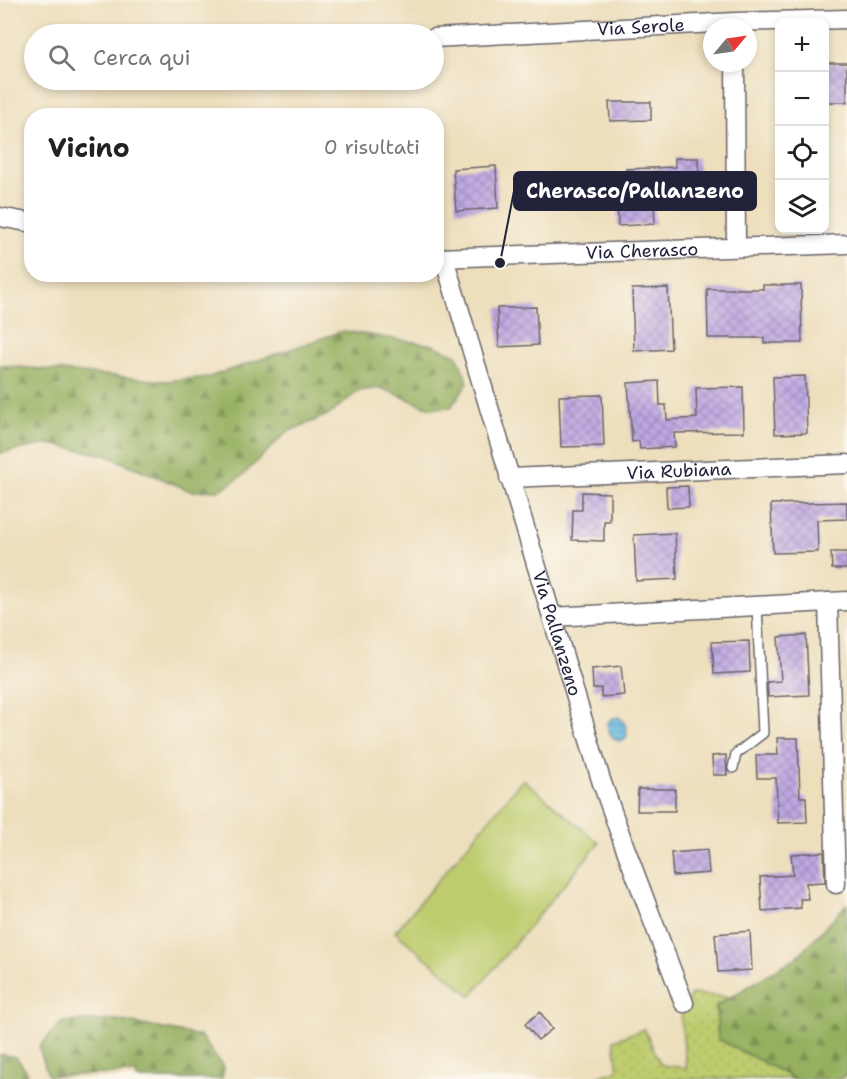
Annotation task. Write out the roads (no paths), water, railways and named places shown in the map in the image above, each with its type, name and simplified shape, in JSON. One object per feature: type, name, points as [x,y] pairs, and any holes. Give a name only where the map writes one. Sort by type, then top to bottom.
[{"type":"street","name":"Via Serole","points":[[757,24],[847,19]]},
{"type":"street","name":"Via Serole","points":[[444,38],[703,26]]},
{"type":"street","points":[[735,72],[736,247]]},
{"type":"street","points":[[0,217],[24,222]]},
{"type":"street","name":"Via Cherasco","points":[[444,258],[847,244]]},
{"type":"street","name":"Via Pallanzeno","points":[[444,271],[611,810],[684,1003]]},
{"type":"street","name":"Via Rubiana","points":[[509,478],[847,465]]},
{"type":"street","points":[[552,617],[847,601]]},
{"type":"street","points":[[828,602],[836,884]]},
{"type":"lane","points":[[733,768],[736,754],[763,733],[757,606]]},
{"type":"water","points":[[618,717],[623,721],[627,730],[625,740],[621,741],[613,737],[607,724],[611,719]]},
{"type":"place","name":"Cherasco/Pallanzeno","points":[[500,263]]}]
